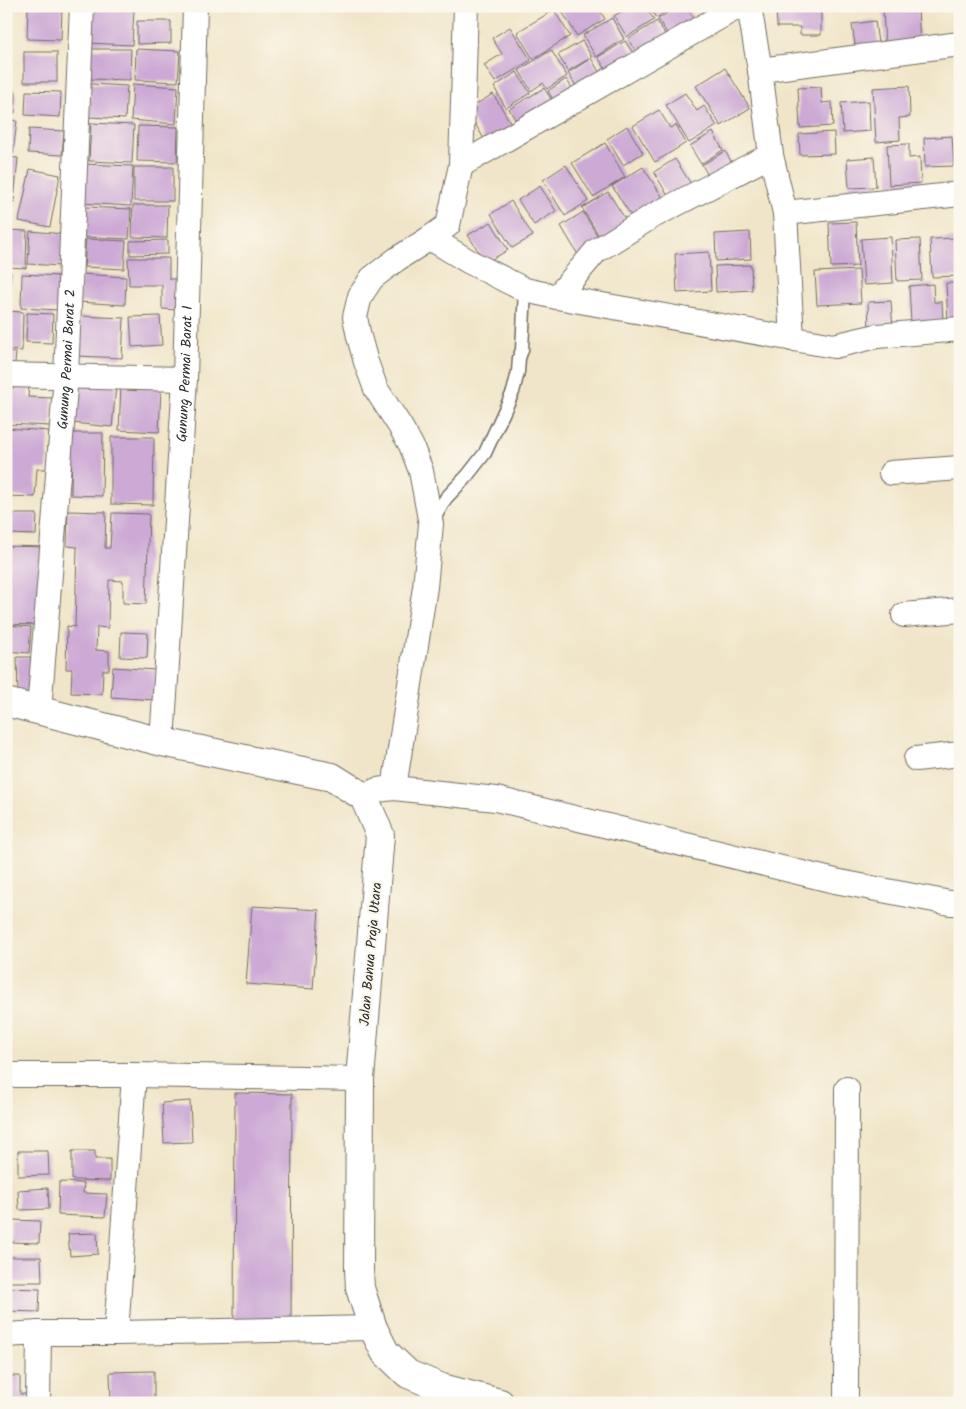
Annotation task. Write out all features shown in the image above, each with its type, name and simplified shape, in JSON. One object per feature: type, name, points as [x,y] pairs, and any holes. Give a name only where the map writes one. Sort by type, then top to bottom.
[{"type":"street","name":"Gunung Permai Barat 2","points":[[39,710],[66,376],[82,6]]},
{"type":"street","name":"Gunung Permai Barat 1","points":[[162,742],[185,379],[195,6]]},
{"type":"street","points":[[461,165],[739,6]]},
{"type":"street","points":[[749,6],[760,70],[771,155],[785,213],[792,339]]},
{"type":"street","points":[[394,788],[424,587],[431,524],[421,472],[411,445],[376,389],[366,362],[355,317],[360,296],[372,278],[448,225],[461,165],[471,10]]},
{"type":"street","points":[[760,70],[960,44]]},
{"type":"street","points":[[557,298],[596,251],[651,217],[771,155]]},
{"type":"street","points":[[785,213],[960,194]]},
{"type":"street","points":[[430,238],[468,261],[525,290],[557,298],[792,339],[834,346],[877,336],[960,329]]},
{"type":"street","points":[[6,375],[185,379]]},
{"type":"street","points":[[891,473],[960,468]]},
{"type":"street","points":[[904,614],[960,610]]},
{"type":"street","points":[[6,702],[162,742],[332,777],[364,797],[377,790],[394,788],[496,799],[835,881],[950,903],[960,903]]},
{"type":"street","points":[[916,759],[960,754]]},
{"type":"street","name":"Jalan Banua Praja Utara","points":[[364,797],[380,835],[360,1079],[358,1269],[360,1288],[374,1328],[385,1352],[408,1374],[441,1396],[500,1403]]},
{"type":"street","points":[[6,1075],[360,1079]]},
{"type":"street","points":[[116,1333],[134,1075]]},
{"type":"street","points":[[846,1403],[847,1089]]},
{"type":"street","points":[[6,1335],[374,1328]]},
{"type":"street","points":[[38,1403],[39,1333]]},
{"type":"lane","points":[[431,524],[446,498],[485,453],[512,392],[522,350],[525,290]]},
{"type":"building","points":[[28,6],[62,6],[61,40],[27,39]]},
{"type":"building","points":[[568,6],[597,6],[605,19],[577,36],[561,10]]},
{"type":"building","points":[[630,6],[645,6],[654,20],[627,37],[614,16]]},
{"type":"building","points":[[649,6],[675,6],[656,18]]},
{"type":"building","points":[[678,6],[686,6],[696,22],[670,38],[658,19]]},
{"type":"building","points":[[776,6],[821,6],[821,35],[800,35],[800,27],[777,27]]},
{"type":"building","points":[[918,6],[920,48],[885,49],[883,7]]},
{"type":"building","points":[[89,8],[134,10],[132,45],[87,43]]},
{"type":"building","points":[[554,10],[570,36],[533,59],[517,32]]},
{"type":"building","points":[[612,18],[624,39],[596,57],[583,35]]},
{"type":"building","points":[[137,21],[171,21],[171,43],[137,44]]},
{"type":"building","points":[[657,21],[670,42],[638,55],[628,39]]},
{"type":"building","points":[[875,21],[879,50],[856,53],[852,24]]},
{"type":"building","points":[[510,27],[531,60],[495,82],[484,65],[502,54],[492,38]]},
{"type":"building","points":[[582,41],[592,57],[568,71],[558,55]]},
{"type":"building","points":[[625,41],[637,59],[610,76],[598,57]]},
{"type":"building","points":[[89,49],[131,49],[130,80],[89,79]]},
{"type":"building","points":[[136,49],[180,51],[178,82],[135,80]]},
{"type":"building","points":[[551,50],[567,76],[547,89],[543,83],[531,91],[519,70]]},
{"type":"building","points":[[24,52],[57,52],[57,82],[24,82]]},
{"type":"building","points":[[6,53],[10,54],[7,73],[6,73]]},
{"type":"building","points":[[591,58],[601,75],[578,89],[568,73]]},
{"type":"building","points":[[725,68],[750,108],[721,126],[696,86]]},
{"type":"building","points":[[517,72],[530,93],[506,108],[494,87]]},
{"type":"building","points":[[566,79],[577,96],[558,108],[548,91]]},
{"type":"building","points":[[91,84],[127,86],[125,119],[89,117]]},
{"type":"building","points":[[133,84],[178,87],[176,124],[131,120]]},
{"type":"building","points":[[909,86],[910,117],[899,118],[900,140],[876,142],[873,88]]},
{"type":"building","points":[[821,87],[822,103],[832,102],[833,126],[800,128],[798,88]]},
{"type":"building","points":[[544,88],[557,108],[520,128],[509,109]]},
{"type":"building","points":[[6,91],[16,92],[15,113],[6,113]]},
{"type":"building","points":[[26,91],[61,92],[60,117],[25,115]]},
{"type":"building","points":[[685,93],[697,111],[704,106],[717,126],[689,143],[666,105]]},
{"type":"building","points":[[493,94],[514,128],[487,144],[467,110]]},
{"type":"building","points":[[869,101],[870,131],[843,133],[841,103]]},
{"type":"building","points":[[659,110],[670,128],[676,125],[686,143],[655,162],[633,126]]},
{"type":"building","points":[[6,119],[17,121],[13,154],[6,153]]},
{"type":"building","points":[[91,123],[134,125],[132,163],[89,161]]},
{"type":"building","points":[[138,126],[178,127],[177,162],[137,161]]},
{"type":"building","points":[[627,126],[643,153],[623,165],[607,139]]},
{"type":"building","points":[[29,129],[64,131],[62,155],[28,153]]},
{"type":"building","points":[[713,132],[723,150],[701,164],[690,146]]},
{"type":"building","points":[[834,132],[835,154],[800,155],[799,134]]},
{"type":"building","points":[[952,136],[954,166],[925,167],[924,138]]},
{"type":"building","points":[[605,143],[625,177],[593,197],[572,163]]},
{"type":"building","points":[[909,144],[909,158],[920,157],[921,183],[889,185],[887,145]]},
{"type":"building","points":[[725,151],[735,168],[712,182],[702,165]]},
{"type":"building","points":[[6,157],[18,158],[14,202],[6,201]]},
{"type":"building","points":[[874,157],[876,187],[849,188],[847,159]]},
{"type":"building","points":[[675,159],[693,187],[671,201],[654,172]]},
{"type":"building","points":[[82,164],[133,166],[131,206],[80,203]]},
{"type":"building","points":[[566,165],[588,201],[565,216],[543,180]]},
{"type":"building","points":[[134,167],[173,167],[173,201],[134,201]]},
{"type":"building","points":[[643,167],[663,198],[635,222],[612,186]]},
{"type":"building","points":[[30,169],[60,175],[50,227],[19,221]]},
{"type":"building","points":[[540,186],[556,211],[534,225],[518,200]]},
{"type":"building","points":[[608,192],[631,228],[604,244],[582,208]]},
{"type":"building","points":[[511,201],[533,236],[512,248],[491,214]]},
{"type":"building","points":[[133,205],[168,205],[167,238],[132,237]]},
{"type":"building","points":[[84,207],[131,209],[129,239],[83,237]]},
{"type":"building","points":[[583,212],[602,243],[580,258],[561,226]]},
{"type":"building","points":[[491,222],[508,250],[486,263],[468,235]]},
{"type":"building","points":[[856,222],[858,266],[831,267],[829,223]]},
{"type":"building","points":[[6,230],[27,231],[26,268],[6,267]]},
{"type":"building","points":[[30,231],[63,234],[61,266],[28,264]]},
{"type":"building","points":[[750,232],[751,259],[716,261],[715,234]]},
{"type":"building","points":[[891,237],[893,283],[864,285],[861,239]]},
{"type":"building","points":[[960,238],[960,276],[932,277],[930,239]]},
{"type":"building","points":[[86,239],[126,241],[124,269],[84,267]]},
{"type":"building","points":[[920,239],[922,280],[897,281],[895,240]]},
{"type":"building","points":[[168,240],[168,254],[130,255],[130,241]]},
{"type":"building","points":[[709,252],[711,291],[677,293],[675,254]]},
{"type":"building","points":[[128,258],[169,258],[169,279],[177,279],[178,310],[162,309],[162,285],[129,285]]},
{"type":"building","points":[[751,265],[752,290],[716,292],[715,266]]},
{"type":"building","points":[[859,270],[861,303],[817,305],[815,272]]},
{"type":"building","points":[[6,272],[11,272],[9,307],[6,307]]},
{"type":"building","points":[[22,274],[60,276],[58,310],[21,308]]},
{"type":"building","points":[[82,274],[126,277],[125,305],[79,302]]},
{"type":"building","points":[[946,283],[960,283],[960,323],[948,323]]},
{"type":"building","points":[[933,284],[934,302],[942,302],[943,320],[911,322],[909,286]]},
{"type":"building","points":[[891,301],[893,330],[869,332],[868,302]]},
{"type":"building","points":[[6,311],[23,312],[22,351],[6,350]]},
{"type":"building","points":[[27,313],[53,314],[52,343],[26,342]]},
{"type":"building","points":[[80,316],[124,318],[122,358],[78,356]]},
{"type":"building","points":[[160,316],[162,345],[132,347],[130,317]]},
{"type":"building","points":[[6,352],[16,353],[14,372],[6,371]]},
{"type":"building","points":[[76,382],[116,386],[112,427],[72,423]]},
{"type":"building","points":[[6,385],[29,386],[28,397],[52,398],[51,426],[6,424]]},
{"type":"building","points":[[121,386],[161,388],[159,432],[119,430]]},
{"type":"building","points":[[6,428],[49,431],[47,469],[37,469],[35,497],[6,496]]},
{"type":"building","points":[[72,433],[103,433],[102,496],[71,495]]},
{"type":"building","points":[[111,437],[154,437],[153,505],[111,504]]},
{"type":"building","points":[[68,511],[106,512],[105,548],[110,548],[112,513],[149,514],[146,604],[123,603],[123,581],[109,580],[108,628],[97,627],[96,650],[109,651],[109,670],[103,670],[102,694],[71,693],[72,669],[66,669],[67,626],[75,627],[77,547],[67,546]]},
{"type":"building","points":[[8,514],[37,514],[36,535],[8,534]]},
{"type":"building","points":[[6,546],[47,547],[37,625],[6,624],[6,588],[9,588],[9,576],[6,576]]},
{"type":"building","points":[[6,625],[31,627],[29,653],[6,651]]},
{"type":"building","points":[[121,632],[148,633],[147,658],[120,657]]},
{"type":"building","points":[[17,657],[37,657],[37,693],[18,693]]},
{"type":"building","points":[[113,667],[156,670],[154,700],[111,697]]},
{"type":"building","points":[[252,906],[319,910],[313,989],[246,984]]},
{"type":"building","points":[[235,1093],[292,1094],[291,1330],[234,1326]]},
{"type":"building","points":[[190,1101],[192,1142],[164,1143],[162,1103]]},
{"type":"building","points":[[18,1151],[48,1151],[49,1175],[18,1176]]},
{"type":"building","points":[[72,1151],[95,1151],[95,1159],[110,1159],[110,1181],[72,1180]]},
{"type":"building","points":[[59,1182],[84,1183],[83,1193],[107,1194],[105,1217],[58,1215]]},
{"type":"building","points":[[48,1188],[49,1209],[19,1210],[18,1190]]},
{"type":"building","points":[[11,1220],[40,1221],[39,1243],[10,1242]]},
{"type":"building","points":[[97,1233],[98,1254],[70,1256],[68,1234]]},
{"type":"building","points":[[7,1257],[41,1257],[42,1282],[8,1282]]},
{"type":"building","points":[[6,1288],[40,1289],[39,1312],[6,1311]]},
{"type":"building","points":[[154,1371],[154,1403],[111,1403],[110,1372]]},
{"type":"building","points":[[6,1376],[20,1376],[20,1394],[28,1394],[28,1402],[6,1403]]}]
